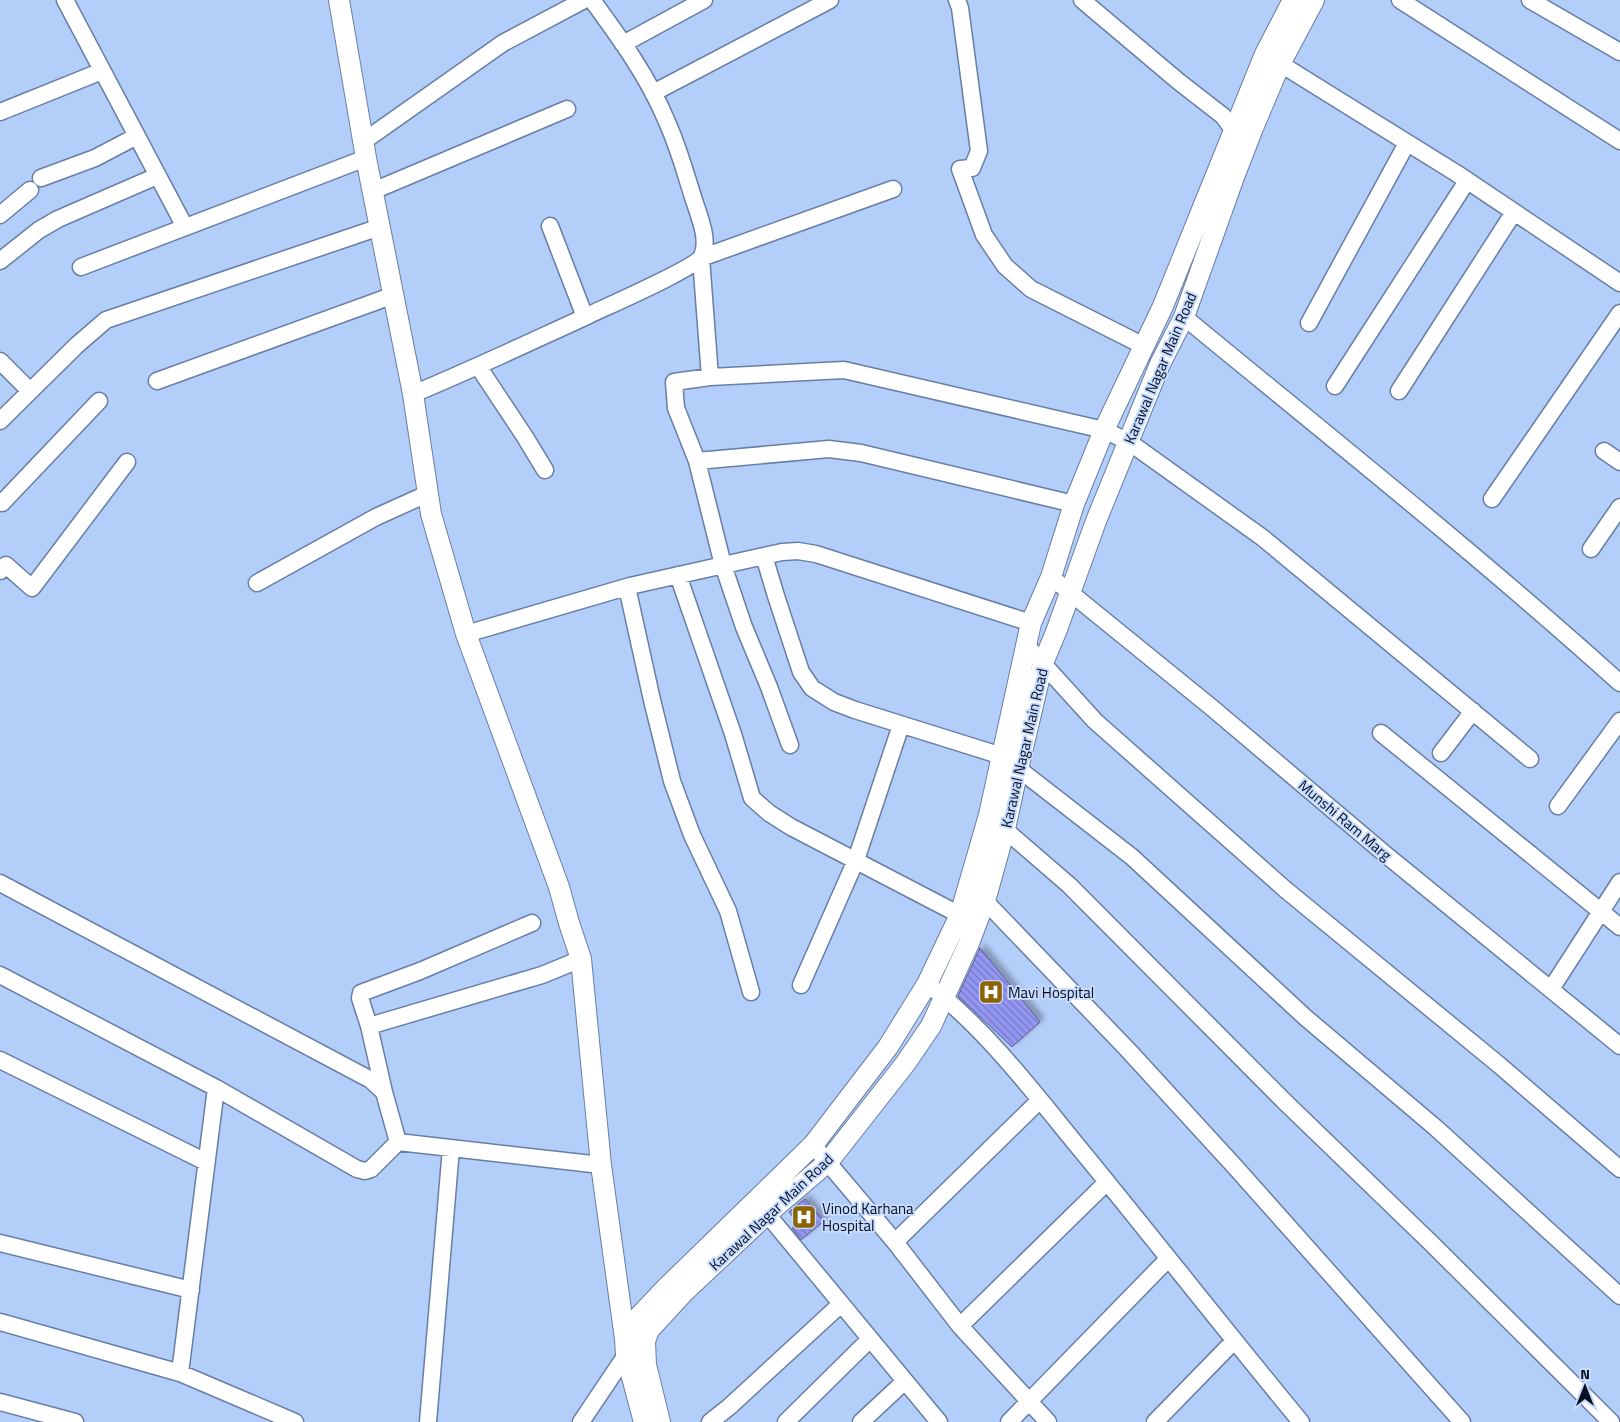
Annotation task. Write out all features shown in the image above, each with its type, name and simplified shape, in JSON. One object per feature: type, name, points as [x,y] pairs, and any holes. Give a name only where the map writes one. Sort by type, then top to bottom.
[{"type":"street","points":[[65,0],[185,227]]},
{"type":"street","points":[[339,0],[365,150],[413,394],[431,514],[466,634],[559,886],[581,959],[601,1165],[635,1347],[644,1422]]},
{"type":"street","points":[[81,267],[185,227],[365,150],[503,43],[584,0]]},
{"type":"street","points":[[592,0],[623,44],[653,93],[667,122],[695,205],[705,248],[701,258],[710,377]]},
{"type":"street","points":[[623,44],[704,0]]},
{"type":"street","points":[[653,93],[830,0]]},
{"type":"street","points":[[957,0],[960,8],[979,152],[972,168],[960,169],[984,235],[1005,266],[1032,289],[1144,346]]},
{"type":"street","points":[[1082,0],[1178,81],[1223,116],[1234,131]]},
{"type":"street","name":"Karawal Nagar Main Road","points":[[635,1347],[629,1327],[664,1290],[814,1145],[888,1048],[927,984],[960,915],[976,896],[1005,830],[1043,663],[1096,521],[1160,364],[1184,317],[1234,177],[1293,0]]},
{"type":"street","name":"Karawal Nagar Main Road","points":[[635,1347],[684,1292],[767,1214],[828,1162],[906,1064],[931,1026],[969,943],[989,816],[1026,645],[1032,624],[1051,577],[1074,504],[1104,430],[1163,306],[1234,131],[1273,59],[1314,0]]},
{"type":"street","points":[[1400,0],[1620,142]]},
{"type":"street","points":[[1530,0],[1620,52]]},
{"type":"street","points":[[1273,59],[1467,181],[1620,282]]},
{"type":"street","points":[[0,112],[102,71]]},
{"type":"street","points":[[373,191],[566,109]]},
{"type":"street","points":[[0,215],[35,184],[95,158],[137,136]]},
{"type":"street","points":[[1309,323],[1407,143]]},
{"type":"street","points":[[0,261],[39,230],[58,219],[158,176]]},
{"type":"street","points":[[1335,386],[1467,181]]},
{"type":"street","points":[[413,394],[625,299],[701,258],[893,189]]},
{"type":"street","points":[[1399,391],[1514,212]]},
{"type":"street","points":[[550,226],[585,317]]},
{"type":"street","points":[[0,421],[106,320],[380,227]]},
{"type":"street","points":[[157,381],[394,295]]},
{"type":"street","points":[[1492,499],[1620,313]]},
{"type":"street","points":[[1184,317],[1378,477],[1579,646],[1620,683]]},
{"type":"street","points":[[478,366],[545,470]]},
{"type":"street","points":[[2,367],[30,392]]},
{"type":"street","points":[[790,745],[744,626],[723,565],[696,461],[676,408],[674,382],[710,377],[844,370],[1104,430],[1129,442],[1263,538],[1530,759]]},
{"type":"street","points":[[0,501],[2,503],[100,401]]},
{"type":"street","points":[[696,461],[829,449],[838,450],[861,453],[1074,504]]},
{"type":"street","points":[[1604,451],[1620,462]]},
{"type":"street","points":[[0,571],[6,565],[32,588],[127,462]]},
{"type":"street","points":[[257,583],[368,522],[427,494]]},
{"type":"street","points":[[1591,549],[1620,507]]},
{"type":"street","points":[[466,634],[627,587],[782,552],[798,551],[816,554],[1032,624]]},
{"type":"street","points":[[764,556],[801,672],[812,688],[834,702],[1002,756],[1132,857],[1306,1018],[1436,1128],[1620,1296]]},
{"type":"street","points":[[678,576],[733,734],[752,798],[769,814],[791,827],[960,915]]},
{"type":"street","name":"Munshi Ram Marg","points":[[1051,577],[1620,1046]]},
{"type":"street","points":[[627,587],[672,781],[692,836],[728,911],[751,992]]},
{"type":"street","points":[[1026,645],[1095,721],[1286,890],[1490,1058],[1620,1169]]},
{"type":"street","points":[[1441,753],[1473,711]]},
{"type":"street","points":[[1558,806],[1620,721]]},
{"type":"street","points":[[801,985],[856,860],[902,725]]},
{"type":"street","points":[[1381,733],[1620,928]]},
{"type":"street","points":[[989,816],[1069,884],[1278,1096],[1432,1243],[1611,1422]]},
{"type":"street","points":[[1551,989],[1620,882]]},
{"type":"street","points":[[0,883],[371,1080],[384,1092]]},
{"type":"street","points":[[976,896],[1128,1050],[1237,1169],[1462,1422]]},
{"type":"street","points":[[398,1142],[369,1026],[360,998],[361,993],[429,968],[532,923]]},
{"type":"street","points":[[369,1026],[542,975],[581,959]]},
{"type":"street","points":[[0,975],[216,1088],[357,1169],[365,1171],[371,1169],[398,1142]]},
{"type":"street","points":[[927,984],[964,1013],[990,1040],[1301,1422]]},
{"type":"street","points":[[0,1060],[206,1162]]},
{"type":"street","points":[[180,1373],[216,1088]]},
{"type":"street","points":[[895,1242],[1040,1100]]},
{"type":"street","points":[[398,1142],[601,1165]]},
{"type":"street","points":[[814,1145],[895,1242],[960,1326],[1048,1422]]},
{"type":"street","points":[[428,1422],[451,1148]]},
{"type":"street","points":[[960,1326],[1107,1182]]},
{"type":"street","points":[[767,1214],[939,1422]]},
{"type":"street","points":[[0,1243],[191,1290]]},
{"type":"street","points":[[1009,1422],[1028,1400],[1168,1259]]},
{"type":"street","points":[[710,1422],[729,1407],[841,1304]]},
{"type":"street","points":[[0,1322],[180,1373],[294,1422]]},
{"type":"street","points":[[786,1422],[870,1339]]},
{"type":"street","points":[[1155,1422],[1234,1341]]},
{"type":"street","points":[[581,1422],[635,1347]]},
{"type":"street","points":[[635,1347],[646,1365],[660,1422]]},
{"type":"street","points":[[861,1422],[905,1381]]},
{"type":"street","points":[[0,1402],[75,1422]]},
{"type":"building","points":[[980,948],[1040,1022],[1012,1047],[958,996]]},
{"type":"building","points":[[805,1199],[824,1221],[801,1240],[792,1228],[798,1223],[789,1212]]},
{"type":"place","name":"Mavi Hospital","points":[[991,992]]},
{"type":"place","name":"Vinod Karhana Hospital","points":[[804,1217]]}]
